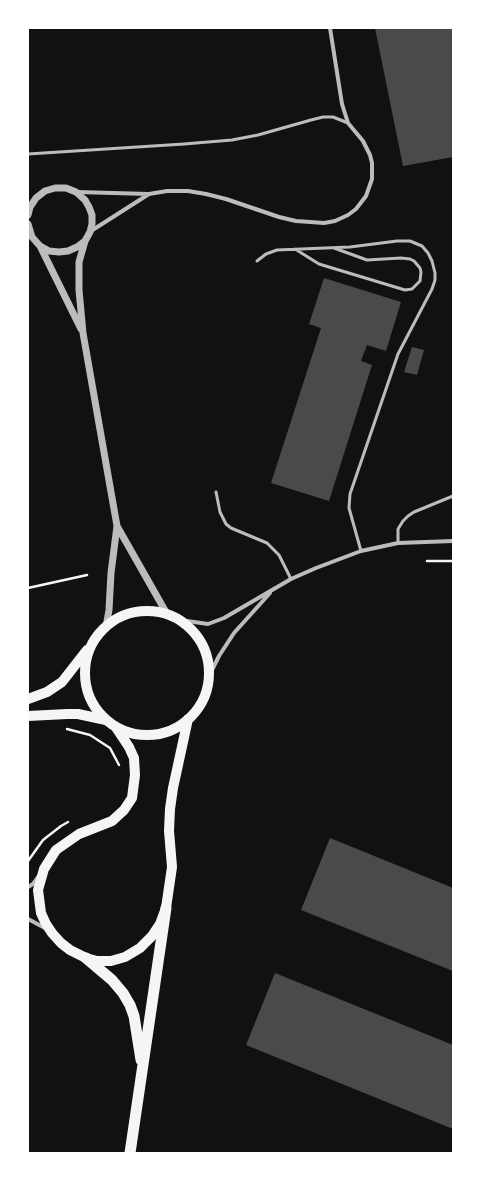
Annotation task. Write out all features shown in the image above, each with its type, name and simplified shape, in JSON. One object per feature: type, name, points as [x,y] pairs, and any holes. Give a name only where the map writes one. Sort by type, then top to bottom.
[{"type":"highway","points":[[130,1153],[166,908]]},
{"type":"highway","points":[[86,958],[112,980],[130,1005],[134,1016],[143,1070]]},
{"type":"main road","points":[[28,699],[47,692],[62,682],[94,640],[111,622],[135,612],[160,612],[180,620],[196,635],[206,654],[209,676],[206,692],[199,707],[188,719],[174,728],[154,734],[134,734],[110,723],[78,714],[28,716]]},
{"type":"main road","points":[[94,640],[86,661],[85,672],[88,694],[93,704],[129,747],[134,758],[135,775],[132,798],[124,810],[112,821],[79,834],[56,850],[44,869],[38,890],[41,913],[52,933],[70,950],[86,958],[97,961],[111,961],[125,957],[140,948],[152,936],[160,924],[166,908],[172,867],[169,831],[170,809],[188,719]]},
{"type":"street","points":[[76,192],[149,194],[167,191],[188,191],[226,199],[279,217],[296,221],[324,223],[335,221],[348,215],[366,196],[372,179],[372,163],[363,141],[348,123],[342,104],[330,28]]},
{"type":"street","points":[[28,215],[30,207],[36,198],[45,191],[55,188],[66,188],[76,192],[85,200],[92,215],[90,232],[84,241],[77,247],[68,251],[49,251],[40,246],[30,236],[28,224]]},
{"type":"street","points":[[90,232],[149,194]]},
{"type":"street","points":[[28,199],[36,198]]},
{"type":"street","points":[[84,241],[79,262],[82,333],[117,526],[106,627]]},
{"type":"street","points":[[40,246],[82,333]]},
{"type":"street","points":[[117,526],[166,614]]},
{"type":"street","points":[[180,620],[208,624],[224,618],[291,579],[361,551],[398,543],[453,541]]},
{"type":"street","points":[[209,676],[219,656],[234,633],[273,590]]},
{"type":"street","points":[[28,887],[33,884],[44,869]]},
{"type":"street","points":[[28,919],[39,924],[52,933]]},
{"type":"lane","points":[[28,154],[232,140],[258,135],[311,120],[333,117],[348,123]]},
{"type":"lane","points":[[257,261],[266,254],[278,250],[350,246],[397,241],[410,241],[422,246],[428,253],[435,273],[435,280],[432,289],[398,354],[350,494],[349,508],[361,551]]},
{"type":"lane","points":[[294,249],[319,264],[405,290],[412,289],[420,281],[420,268],[410,259],[401,258],[367,260],[332,247]]},
{"type":"lane","points":[[216,492],[220,512],[226,524],[231,528],[267,543],[279,555],[291,579]]},
{"type":"lane","points":[[398,543],[398,529],[408,516],[414,512],[453,496]]},
{"type":"path","points":[[427,561],[453,561]]},
{"type":"path","points":[[28,588],[88,575]]},
{"type":"path","points":[[66,729],[90,735],[110,748],[119,765],[119,771]]},
{"type":"path","points":[[28,861],[43,840],[60,826],[72,821]]},
{"type":"building","points":[[375,28],[453,28],[453,157],[403,166]]},
{"type":"building","points":[[324,278],[401,302],[386,351],[367,345],[361,361],[372,365],[329,501],[271,483],[321,328],[309,324]]},
{"type":"building","points":[[412,347],[424,350],[417,375],[404,372]]},
{"type":"building","points":[[330,838],[453,888],[453,971],[301,910]]},
{"type":"building","points":[[275,973],[453,1045],[453,1129],[246,1045]]}]
